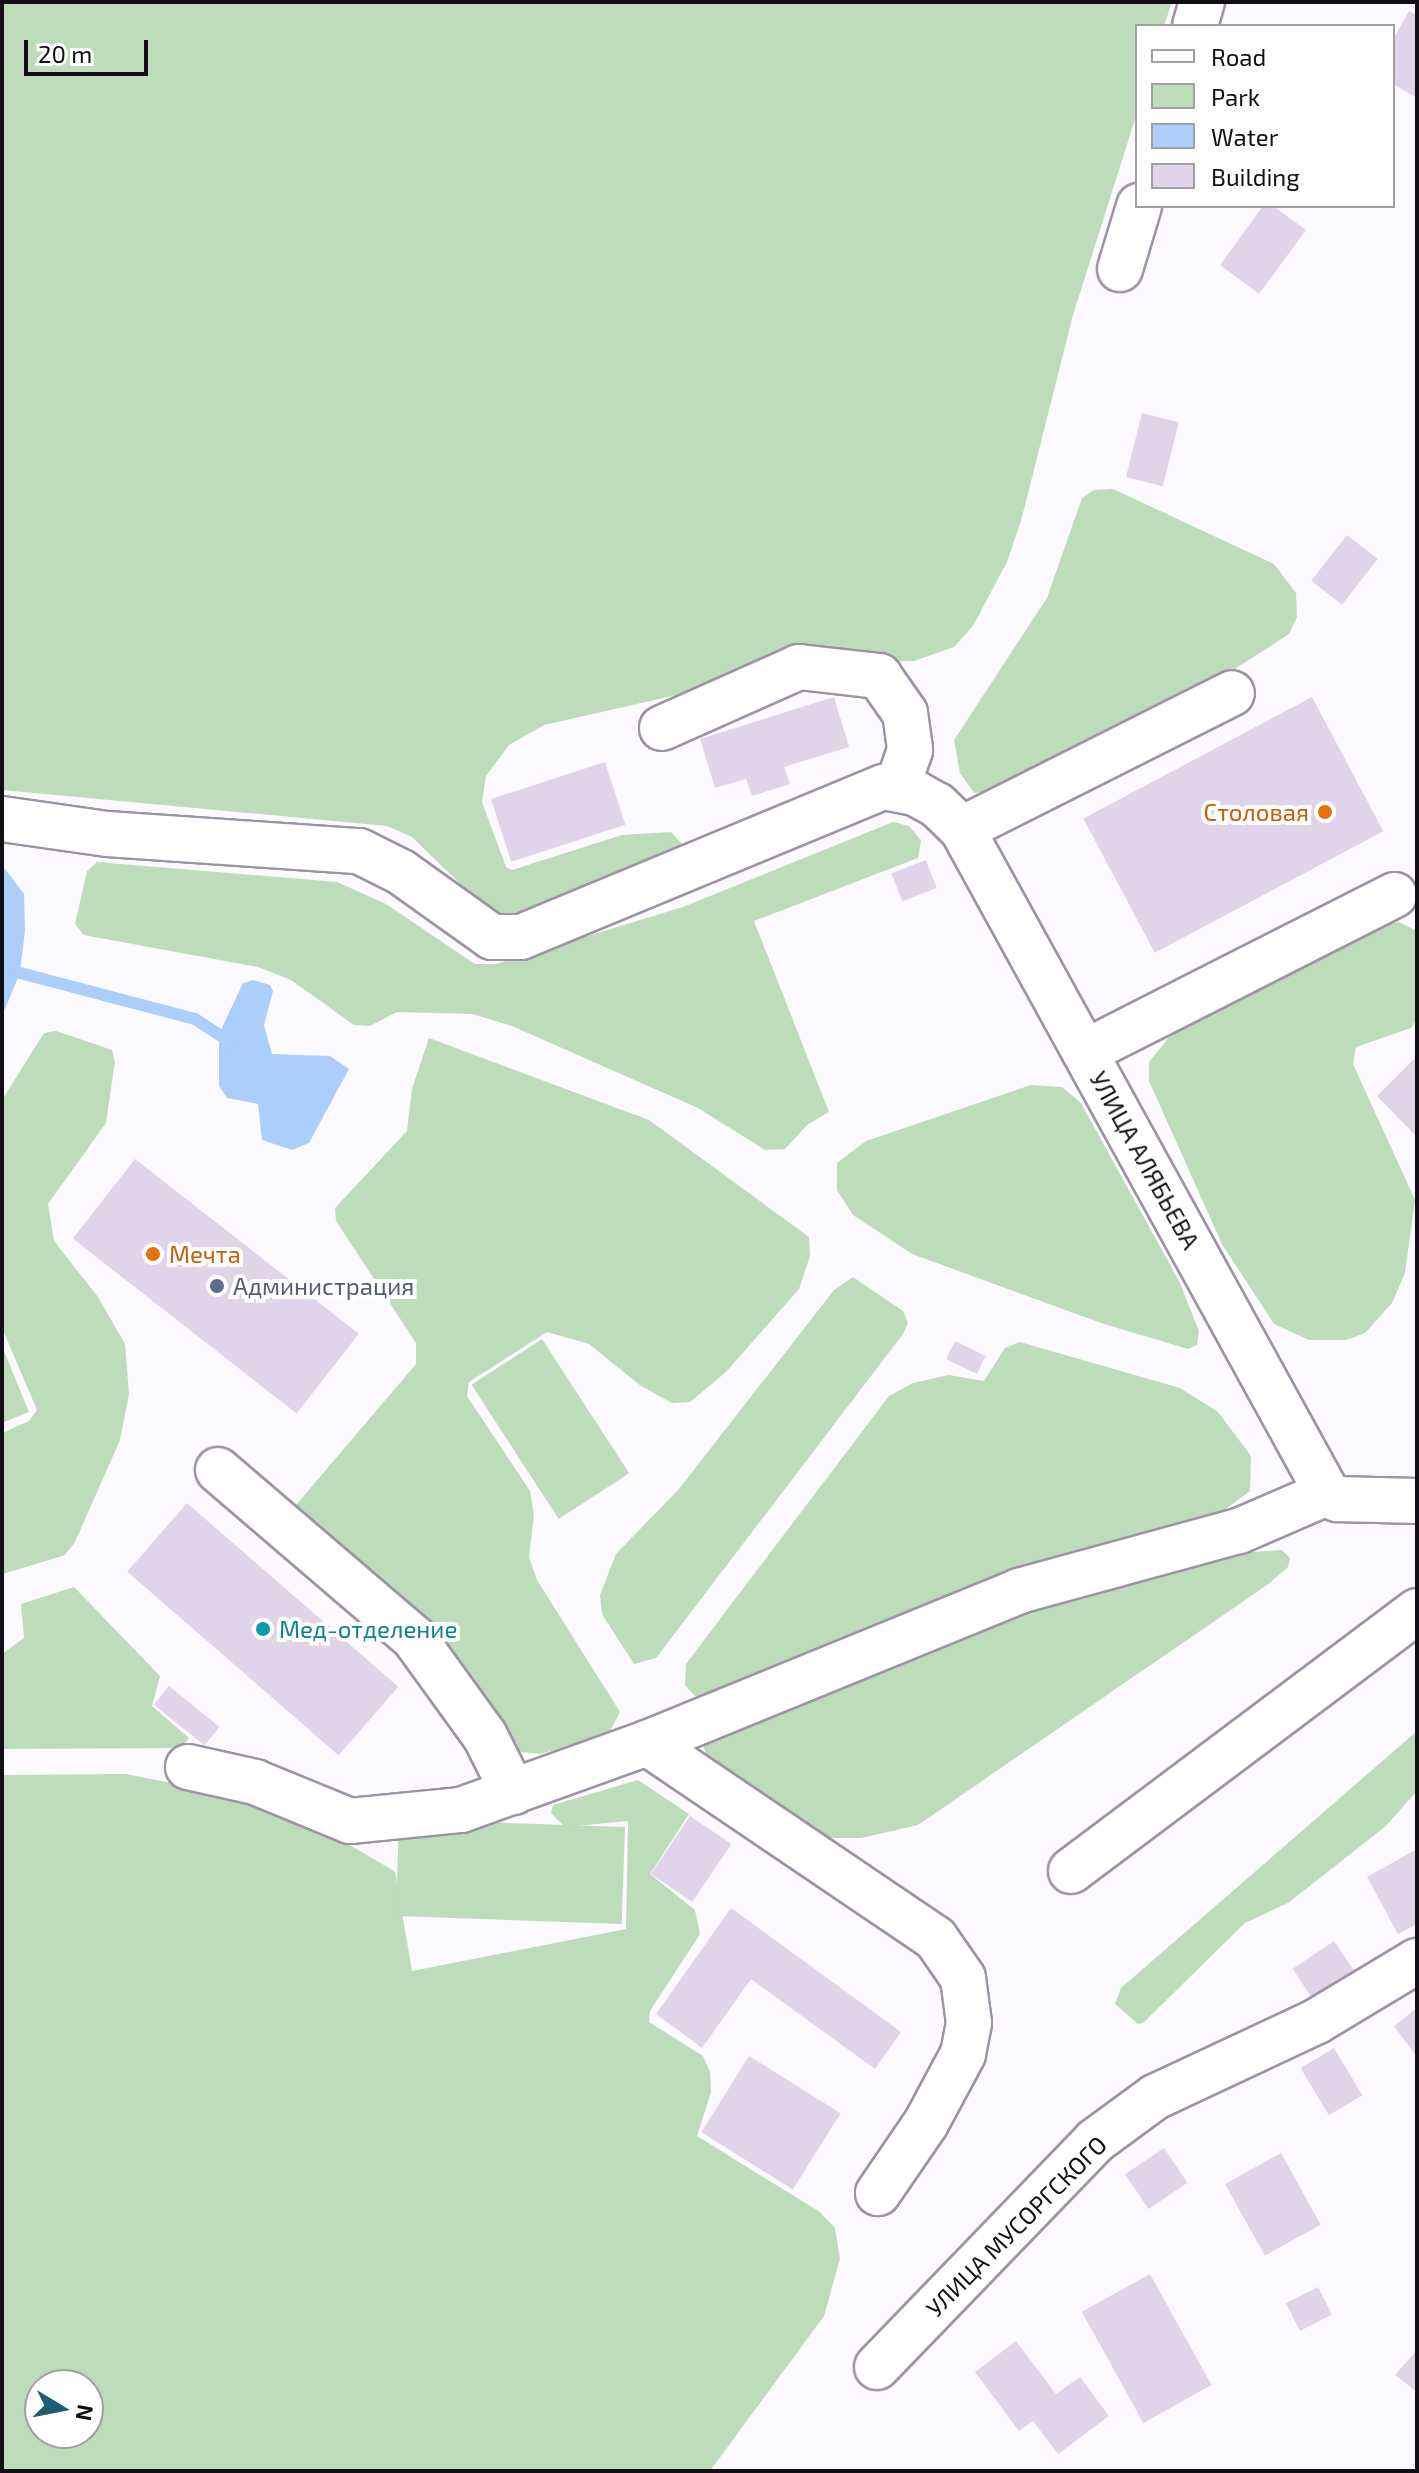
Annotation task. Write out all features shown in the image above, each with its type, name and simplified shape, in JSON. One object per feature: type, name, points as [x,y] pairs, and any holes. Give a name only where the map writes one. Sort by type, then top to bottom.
[{"type":"street","points":[[1196,24],[1202,2]]},
{"type":"street","points":[[1120,269],[1138,208]]},
{"type":"street","points":[[2,819],[107,834],[359,851],[401,872],[492,937],[521,937],[890,787],[910,750],[905,713],[879,676],[799,667],[662,728]]},
{"type":"street","points":[[962,829],[1232,693]]},
{"type":"street","name":"УЛИЦА АЛЯБЬЕВА","points":[[890,787],[937,805],[962,829],[1327,1493]]},
{"type":"street","points":[[1085,1052],[1394,895]]},
{"type":"street","points":[[218,1470],[414,1638],[485,1736],[513,1792]]},
{"type":"street","points":[[188,1767],[255,1782],[350,1821],[461,1810],[647,1743],[1019,1591],[1239,1531],[1327,1493],[1337,1499],[1417,1501]]},
{"type":"street","points":[[1071,1871],[1417,1611]]},
{"type":"street","points":[[647,1743],[936,1939],[963,1978],[969,2023],[963,2054],[926,2123],[878,2193]]},
{"type":"street","name":"УЛИЦА МУСОРГСКОГО","points":[[877,2367],[1095,2141],[1155,2097],[1317,2021],[1417,1961]]},
{"type":"green space","points":[[2,2],[1172,2],[1165,24],[1135,24],[1135,119],[1073,315],[1021,521],[1007,562],[973,626],[954,647],[914,661],[814,664],[544,725],[509,745],[486,776],[482,802],[506,867],[512,870],[622,835],[671,832],[683,845],[681,855],[516,919],[483,906],[412,837],[387,826],[2,790]]},
{"type":"green space","points":[[1113,489],[1274,564],[1296,593],[1297,617],[1289,634],[1227,674],[998,791],[974,793],[960,773],[954,740],[1047,598],[1082,498],[1094,490]]},
{"type":"green space","points":[[893,822],[909,826],[921,840],[918,858],[754,921],[829,1112],[807,1125],[785,1149],[765,1150],[698,1108],[512,1026],[473,1014],[397,1012],[370,1026],[354,1025],[291,980],[258,967],[84,935],[75,924],[87,871],[97,862],[337,882],[386,904],[475,964],[496,964],[683,907]]},
{"type":"green space","points":[[1399,922],[1417,931],[1417,1019],[1411,1028],[1356,1047],[1353,1064],[1415,1200],[1405,1273],[1392,1303],[1365,1333],[1346,1340],[1309,1340],[1274,1324],[1222,1244],[1149,1081],[1149,1062],[1178,1026],[1375,926]]},
{"type":"green space","points":[[56,1031],[112,1050],[115,1062],[106,1123],[48,1204],[54,1241],[98,1297],[125,1344],[129,1394],[120,1440],[75,1542],[65,1555],[3,1574],[2,1433],[29,1421],[37,1410],[2,1328],[2,1100],[44,1033]]},
{"type":"green space","points":[[429,1038],[649,1120],[809,1237],[810,1256],[799,1289],[726,1372],[690,1402],[672,1403],[641,1386],[589,1344],[547,1332],[469,1382],[467,1396],[530,1491],[534,1515],[529,1557],[537,1580],[620,1712],[608,1735],[540,1754],[521,1752],[494,1729],[296,1516],[296,1505],[416,1364],[416,1343],[336,1221],[335,1208],[407,1131],[412,1089]]},
{"type":"green space","points":[[1031,1085],[1062,1087],[1081,1103],[1179,1281],[1199,1331],[1197,1345],[1188,1349],[1104,1324],[912,1254],[853,1215],[837,1190],[837,1163],[866,1141]]},
{"type":"green space","points":[[853,1277],[903,1311],[908,1323],[903,1334],[656,1658],[634,1664],[602,1614],[600,1595],[616,1554],[679,1489],[834,1290]]},
{"type":"green space","points":[[542,1339],[629,1473],[559,1519],[472,1385]]},
{"type":"green space","points":[[1020,1342],[1180,1388],[1218,1412],[1251,1456],[1250,1491],[1215,1517],[1018,1573],[884,1622],[707,1699],[695,1696],[685,1685],[686,1664],[889,1396],[913,1383],[949,1375],[984,1381],[1005,1348]]},
{"type":"green space","points":[[2,1346],[29,1412],[2,1423]]},
{"type":"green space","points":[[1282,1550],[1290,1558],[1288,1567],[1267,1585],[918,1825],[861,1838],[823,1838],[709,1763],[703,1745],[721,1735],[1028,1608],[1236,1553]]},
{"type":"green space","points":[[74,1587],[160,1676],[152,1706],[189,1738],[182,1748],[2,1749],[2,1654],[24,1638],[21,1604]]},
{"type":"green space","points":[[1417,1731],[1417,1791],[1386,1826],[1288,1903],[1245,1923],[1143,2023],[1138,2024],[1115,2004],[1121,1988]]},
{"type":"green space","points":[[126,1774],[252,1799],[322,1829],[395,1872],[412,1971],[626,1929],[628,1821],[565,1827],[551,1813],[553,1805],[638,1780],[689,1814],[650,1874],[695,1910],[700,1934],[650,2011],[649,2022],[703,2056],[710,2072],[711,2092],[697,2136],[820,2212],[835,2228],[840,2259],[824,2316],[710,2471],[2,2471],[2,1775]]},
{"type":"green space","points":[[399,1819],[625,1827],[622,1924],[396,1916]]},
{"type":"water","points":[[2,865],[24,894],[25,930],[20,973],[2,1016]]},
{"type":"water","points":[[253,980],[270,985],[273,991],[264,1025],[272,1054],[330,1056],[349,1069],[309,1143],[292,1150],[262,1140],[258,1104],[227,1098],[219,1086],[219,1034],[243,983]]},
{"type":"building","points":[[1409,11],[1417,15],[1417,98],[1395,85],[1395,36]]},
{"type":"building","points":[[1262,208],[1276,208],[1306,230],[1259,294],[1220,265]]},
{"type":"building","points":[[1142,413],[1179,422],[1163,486],[1126,477]]},
{"type":"building","points":[[1347,535],[1378,559],[1342,605],[1311,581]]},
{"type":"building","points":[[834,697],[849,747],[784,767],[790,784],[752,796],[746,779],[715,788],[700,739]]},
{"type":"building","points":[[1312,697],[1383,831],[1155,953],[1083,819]]},
{"type":"building","points":[[605,762],[625,825],[511,862],[491,799]]},
{"type":"building","points":[[926,860],[937,888],[902,901],[891,873]]},
{"type":"building","points":[[1417,1056],[1417,1137],[1377,1096]]},
{"type":"building","name":"Администрация","points":[[135,1159],[359,1334],[297,1413],[73,1239]]},
{"type":"building","points":[[955,1341],[986,1356],[977,1374],[946,1359]]},
{"type":"building","name":"Мед-отделение","points":[[187,1503],[398,1687],[339,1755],[127,1572]]},
{"type":"building","points":[[169,1686],[220,1727],[204,1746],[154,1705]]},
{"type":"building","points":[[690,1816],[731,1844],[692,1902],[651,1874]]},
{"type":"building","points":[[1417,1849],[1417,1924],[1398,1934],[1367,1877]]},
{"type":"building","points":[[731,1908],[901,2032],[875,2069],[751,1979],[702,2048],[656,2014]]},
{"type":"building","points":[[1334,1941],[1354,1971],[1313,1999],[1293,1969]]},
{"type":"building","points":[[1417,2008],[1417,2057],[1394,2026]]},
{"type":"building","points":[[1334,2048],[1362,2095],[1329,2115],[1301,2068]]},
{"type":"building","points":[[749,2056],[841,2113],[793,2190],[701,2132]]},
{"type":"building","points":[[1164,2148],[1187,2183],[1149,2209],[1125,2174]]},
{"type":"building","points":[[1281,2153],[1321,2225],[1265,2256],[1225,2184]]},
{"type":"building","points":[[1150,2274],[1212,2385],[1143,2423],[1082,2312]]},
{"type":"building","points":[[1318,2287],[1332,2315],[1300,2331],[1286,2303]]},
{"type":"building","points":[[1016,2341],[1056,2394],[1080,2377],[1109,2416],[1058,2454],[1033,2421],[1019,2431],[975,2372]]},
{"type":"building","points":[[1417,2350],[1417,2392],[1395,2375]]},
{"type":"waterway","points":[[20,973],[195,1019],[232,1043]]},
{"type":"place","name":"Столовая","points":[[1325,812]]},
{"type":"place","name":"Мечта","points":[[153,1254]]},
{"type":"place","name":"Администрация","points":[[217,1286]]},
{"type":"place","name":"Мед-отделение","points":[[263,1629]]}]
